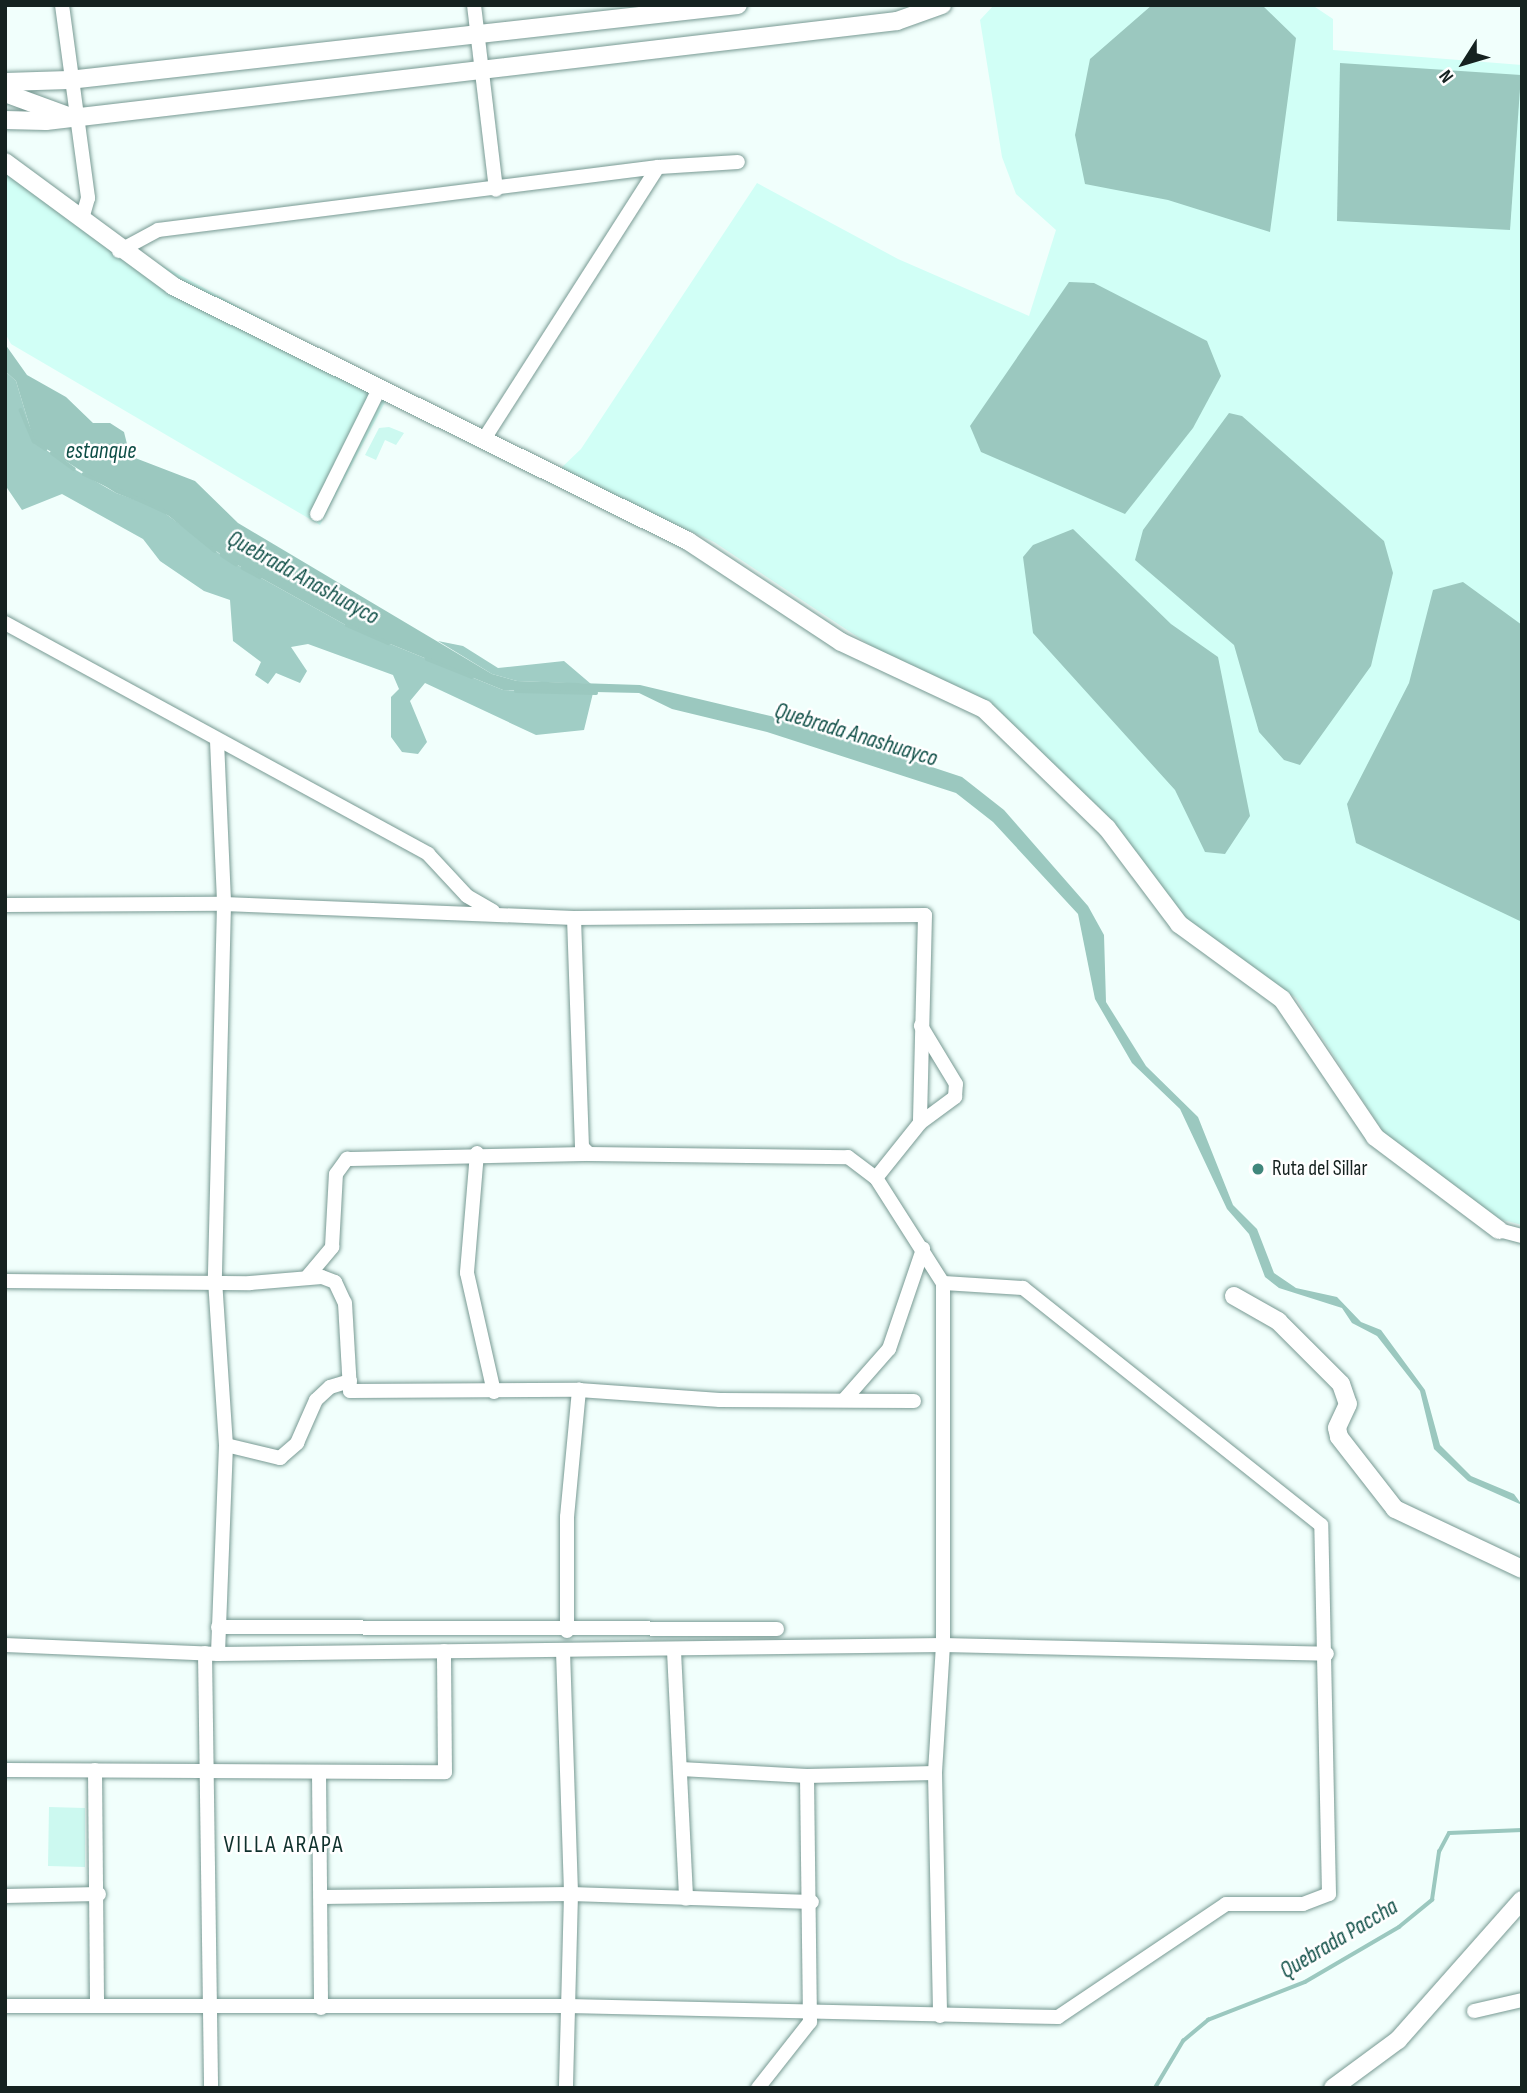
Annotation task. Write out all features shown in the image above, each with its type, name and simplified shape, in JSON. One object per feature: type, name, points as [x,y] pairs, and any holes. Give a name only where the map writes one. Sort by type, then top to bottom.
[{"type":"street","points":[[62,5],[69,80],[88,198],[82,219]]},
{"type":"street","points":[[474,5],[496,190]]},
{"type":"street","points":[[5,82],[69,80],[738,5]]},
{"type":"street","points":[[5,120],[75,117],[481,67],[897,22],[938,6]]},
{"type":"street","points":[[5,93],[75,117]]},
{"type":"street","points":[[5,162],[82,219],[119,251],[236,322],[484,439],[688,541],[841,642],[984,709],[1107,828],[1179,924],[1282,999],[1375,1137],[1499,1230],[1522,1236]]},
{"type":"street","points":[[119,251],[158,230],[496,190],[659,167],[738,162]]},
{"type":"street","points":[[484,439],[659,167]]},
{"type":"street","points":[[317,514],[379,389]]},
{"type":"street","points":[[5,623],[439,861],[467,896],[497,913]]},
{"type":"street","points":[[211,2088],[208,2007],[212,1837],[207,1772],[212,1653],[218,1627],[226,1445],[215,1280],[224,904],[217,741]]},
{"type":"street","points":[[5,905],[224,904],[575,918],[925,915],[920,1025],[920,1123]]},
{"type":"street","points":[[575,918],[578,1132],[589,1154]]},
{"type":"street","points":[[876,1178],[920,1123],[955,1097],[956,1084],[920,1025]]},
{"type":"street","points":[[307,1276],[332,1247],[339,1165],[356,1156],[477,1153],[848,1157],[876,1178],[943,1283],[943,1644],[935,1773],[940,2016]]},
{"type":"street","points":[[477,1153],[467,1273],[494,1392]]},
{"type":"street","points":[[844,1400],[889,1349],[922,1250]]},
{"type":"street","points":[[5,1281],[215,1280],[250,1283],[307,1276],[335,1282],[341,1290],[350,1391],[579,1390],[720,1400],[914,1401]]},
{"type":"street","points":[[5,2006],[568,2006],[811,2014],[1058,2017],[1226,1905],[1303,1904],[1329,1894],[1327,1654],[1321,1525],[1023,1289],[943,1283]]},
{"type":"street","points":[[1234,1296],[1278,1321],[1341,1384],[1348,1404],[1337,1428],[1339,1437],[1395,1509],[1522,1569]]},
{"type":"street","points":[[226,1445],[280,1458],[297,1443],[316,1400],[330,1387],[350,1381]]},
{"type":"street","points":[[567,1631],[567,1517],[579,1390]]},
{"type":"street","points":[[218,1627],[567,1631],[777,1629]]},
{"type":"street","points":[[5,1644],[212,1653],[674,1651],[943,1644],[1327,1654]]},
{"type":"street","points":[[5,1770],[445,1772],[444,1651]]},
{"type":"street","points":[[563,1651],[571,1894],[566,2088]]},
{"type":"street","points":[[674,1651],[685,1899]]},
{"type":"street","points":[[681,1769],[807,1776],[935,1773]]},
{"type":"street","points":[[95,1770],[99,1894],[97,2004]]},
{"type":"street","points":[[319,1772],[321,2008]]},
{"type":"street","points":[[758,2088],[811,2014],[812,1902],[807,1776]]},
{"type":"street","points":[[5,1896],[99,1894]]},
{"type":"street","points":[[321,1897],[571,1894],[812,1902]]},
{"type":"street","points":[[1333,2088],[1398,2040],[1443,1986],[1522,1900]]},
{"type":"street","points":[[1474,2011],[1522,2000]]},
{"type":"shaded area","points":[[994,5],[1312,5],[1333,19],[1333,50],[1522,65],[1522,1225],[1484,1215],[1392,1145],[1296,998],[1192,926],[1109,817],[985,700],[879,651],[714,542],[559,470],[581,449],[757,183],[898,259],[1029,316],[1056,230],[1016,194],[1002,157],[980,20]]},
{"type":"shaded area","points":[[5,159],[111,238],[392,389],[320,525],[11,344],[5,333]]},
{"type":"shaded area","points":[[5,371],[16,381],[34,441],[67,465],[116,493],[158,508],[225,558],[351,628],[503,690],[593,693],[584,730],[536,735],[425,683],[410,701],[427,742],[418,754],[402,752],[391,737],[391,697],[399,689],[393,675],[308,644],[291,647],[307,671],[300,683],[276,673],[268,684],[255,675],[261,662],[233,641],[230,600],[204,591],[160,561],[143,539],[62,494],[22,510],[5,485]]},
{"type":"shaded area","points":[[389,427],[404,433],[396,445],[385,440],[376,460],[365,455],[379,428]]},
{"type":"shaded area","points":[[438,641],[463,646],[498,668],[564,661],[591,684],[517,681],[492,674]]},
{"type":"shaded area","points":[[49,1807],[85,1808],[85,1867],[48,1866]]},
{"type":"water","points":[[1152,5],[1262,5],[1296,38],[1270,232],[1168,200],[1085,184],[1075,135],[1090,59]]},
{"type":"water","points":[[1340,63],[1521,75],[1510,230],[1337,221]]},
{"type":"water","points":[[1069,282],[1094,283],[1207,341],[1221,376],[1193,428],[1125,514],[981,452],[970,426]]},
{"type":"water","name":"estanque","points":[[5,344],[27,375],[66,397],[93,423],[110,423],[124,432],[130,456],[195,481],[238,523],[492,674],[517,681],[640,685],[796,722],[962,777],[1004,810],[1088,906],[1104,935],[1106,1002],[1146,1066],[1198,1117],[1233,1205],[1257,1229],[1274,1273],[1296,1288],[1337,1297],[1361,1322],[1381,1330],[1425,1390],[1440,1445],[1471,1476],[1514,1494],[1522,1505],[1468,1481],[1434,1449],[1420,1391],[1377,1336],[1352,1323],[1342,1308],[1279,1288],[1265,1277],[1249,1234],[1227,1209],[1180,1109],[1132,1063],[1095,999],[1078,914],[993,822],[956,793],[767,732],[672,709],[639,693],[503,690],[351,628],[225,558],[170,514],[116,493],[34,441],[16,381],[5,371]]},
{"type":"water","points":[[1229,413],[1242,416],[1384,541],[1393,573],[1371,666],[1300,765],[1284,760],[1259,732],[1234,645],[1135,560],[1143,530]]},
{"type":"water","points":[[1073,529],[1171,624],[1218,657],[1250,816],[1225,854],[1205,852],[1175,790],[1033,633],[1023,557],[1033,545]]},
{"type":"water","points":[[1463,582],[1522,625],[1522,922],[1356,843],[1347,804],[1409,683],[1433,590]]},
{"type":"waterway","name":"Quebrada Anashuayco","points":[[21,410],[34,441],[46,449]]},
{"type":"waterway","name":"Quebrada Anashuayco","points":[[52,453],[74,469]]},
{"type":"waterway","name":"Quebrada Anashuayco","points":[[84,474],[170,514],[215,551]]},
{"type":"waterway","name":"Quebrada Anashuayco","points":[[222,555],[236,564]]},
{"type":"waterway","name":"Quebrada Anashuayco","points":[[243,568],[260,577]]},
{"type":"waterway","name":"Quebrada Anashuayco","points":[[347,625],[388,643]]},
{"type":"waterway","name":"Quebrada Anashuayco","points":[[427,659],[472,677]]},
{"type":"waterway","name":"Quebrada Anashuayco","points":[[516,691],[596,693]]},
{"type":"waterway","name":"Quebrada Paccha","points":[[1155,2088],[1183,2041],[1208,2020],[1305,1982],[1399,1927],[1432,1900],[1439,1852],[1449,1833],[1522,1830]]},
{"type":"place","name":"Ruta del Sillar","points":[[1258,1169]]},
{"type":"district","name":"VILLA ARAPA","points":[[284,1845]]}]
